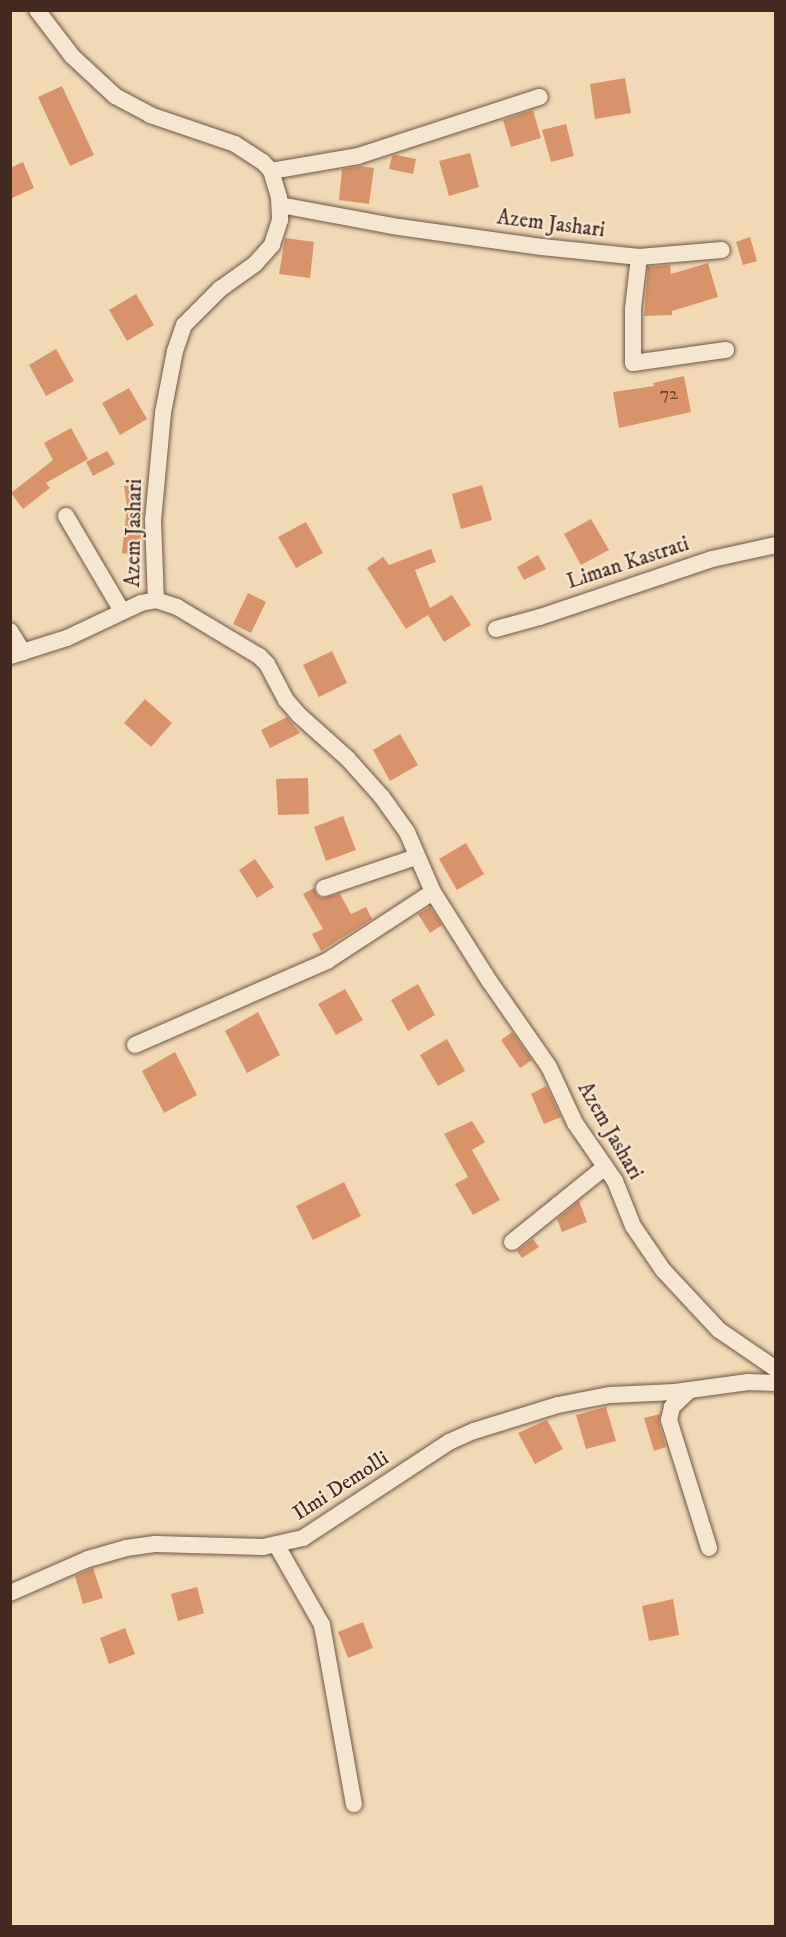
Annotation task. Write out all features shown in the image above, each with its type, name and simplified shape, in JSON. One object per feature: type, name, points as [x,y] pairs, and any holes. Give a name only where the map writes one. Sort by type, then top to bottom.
[{"type":"street","points":[[37,10],[90,75],[126,104],[150,115],[235,144],[263,162],[271,171],[358,156],[540,97]]},
{"type":"street","name":"Azem Jashari","points":[[271,171],[280,205],[280,220],[272,244],[255,264],[220,289],[184,325],[175,351],[163,413],[153,520],[156,600],[177,607],[259,656],[267,664],[286,700],[299,715],[348,759],[382,797],[407,831],[416,857],[433,892],[490,982],[549,1067],[575,1123],[615,1181],[633,1226],[663,1270],[719,1330],[776,1369]]},
{"type":"street","name":"Azem Jashari","points":[[280,205],[399,227],[542,247],[639,257],[722,250]]},
{"type":"street","points":[[639,257],[633,309],[633,363],[726,350]]},
{"type":"street","points":[[66,516],[122,611]]},
{"type":"street","name":"Liman Kastrati","points":[[496,629],[540,617],[712,559],[776,545]]},
{"type":"street","points":[[10,631],[17,654],[67,638],[122,611],[156,600]]},
{"type":"street","points":[[324,888],[416,857]]},
{"type":"street","points":[[135,1046],[327,961],[433,892]]},
{"type":"street","points":[[512,1242],[605,1167]]},
{"type":"street","name":"Ilmi Demolli","points":[[10,1593],[88,1559],[126,1548],[155,1544],[277,1546],[315,1533],[426,1456],[474,1431],[584,1398],[690,1390],[748,1382],[776,1383]]},
{"type":"street","points":[[690,1390],[672,1407],[669,1420],[709,1548]]},
{"type":"street","points":[[277,1546],[322,1625],[354,1804]]},
{"type":"building","points":[[625,78],[631,113],[595,119],[590,84]]},
{"type":"building","points":[[62,86],[94,155],[70,166],[38,97]]},
{"type":"building","points":[[533,110],[541,138],[511,147],[503,120]]},
{"type":"building","points":[[566,124],[574,156],[551,162],[542,130]]},
{"type":"building","points":[[470,153],[479,187],[449,196],[439,161]]},
{"type":"building","points":[[392,156],[416,159],[413,174],[389,169]]},
{"type":"building","points":[[23,162],[34,188],[10,199],[10,168]]},
{"type":"building","points":[[360,166],[374,168],[369,204],[339,200],[342,169]]},
{"type":"building","points":[[750,237],[757,261],[743,265],[736,242]]},
{"type":"building","points":[[285,238],[314,242],[310,278],[279,274]]},
{"type":"building","points":[[708,263],[718,297],[672,311],[672,315],[644,316],[648,267],[670,265],[671,274]]},
{"type":"building","points":[[136,294],[154,325],[127,341],[109,310]]},
{"type":"building","points":[[56,349],[74,381],[46,396],[29,365]]},
{"type":"building","points":[[684,376],[691,412],[619,428],[613,392],[654,386],[653,383]]},
{"type":"building","points":[[129,388],[147,419],[120,435],[102,403]]},
{"type":"building","points":[[71,428],[88,459],[46,483],[50,488],[23,509],[11,493],[53,460],[44,443]]},
{"type":"building","points":[[107,451],[115,464],[93,476],[86,462]]},
{"type":"building","points":[[139,484],[143,512],[141,556],[122,553],[127,506],[124,486]]},
{"type":"building","points":[[482,485],[492,520],[461,529],[452,494]]},
{"type":"building","points":[[591,519],[609,550],[581,565],[564,534]]},
{"type":"building","points":[[306,522],[323,553],[296,568],[278,537]]},
{"type":"building","points":[[431,549],[436,562],[415,570],[430,608],[452,595],[471,625],[444,642],[428,615],[406,629],[367,568],[383,557],[389,565]]},
{"type":"building","points":[[538,555],[546,569],[524,580],[517,567]]},
{"type":"building","points":[[248,593],[266,602],[251,633],[233,624]]},
{"type":"building","points":[[332,651],[347,683],[319,697],[303,665]]},
{"type":"building","points":[[145,699],[172,723],[151,747],[124,723]]},
{"type":"building","points":[[287,717],[300,733],[270,748],[261,730]]},
{"type":"building","points":[[400,734],[418,765],[390,781],[373,750]]},
{"type":"building","points":[[308,778],[309,814],[278,815],[276,779]]},
{"type":"building","points":[[343,816],[356,850],[326,861],[314,827]]},
{"type":"building","points":[[466,843],[484,874],[457,890],[439,859]]},
{"type":"building","points":[[255,859],[274,887],[257,898],[239,870]]},
{"type":"building","points":[[314,888],[321,898],[340,894],[351,914],[366,907],[372,919],[321,951],[312,934],[323,929],[303,894]]},
{"type":"building","points":[[430,907],[442,925],[430,933],[418,914]]},
{"type":"building","points":[[418,984],[435,1015],[408,1031],[391,1000]]},
{"type":"building","points":[[345,989],[363,1020],[336,1035],[318,1004]]},
{"type":"building","points":[[258,1012],[280,1055],[247,1073],[225,1031]]},
{"type":"building","points":[[512,1032],[532,1060],[520,1068],[501,1040]]},
{"type":"building","points":[[447,1039],[465,1071],[438,1086],[420,1055]]},
{"type":"building","points":[[175,1052],[197,1095],[164,1113],[142,1071]]},
{"type":"building","points":[[546,1086],[561,1117],[544,1124],[531,1094]]},
{"type":"building","points":[[472,1121],[485,1142],[472,1150],[500,1200],[473,1215],[455,1184],[468,1177],[444,1134]]},
{"type":"building","points":[[344,1182],[361,1216],[313,1240],[296,1206]]},
{"type":"building","points":[[579,1201],[587,1222],[562,1232],[557,1219]]},
{"type":"building","points":[[533,1239],[539,1247],[522,1258],[517,1251]]},
{"type":"building","points":[[606,1407],[616,1441],[586,1449],[576,1415]]},
{"type":"building","points":[[660,1414],[659,1423],[666,1447],[654,1451],[644,1418]]},
{"type":"building","points":[[547,1420],[563,1449],[535,1464],[518,1433]]},
{"type":"building","points":[[93,1568],[103,1598],[83,1604],[75,1576]]},
{"type":"building","points":[[197,1587],[204,1613],[178,1621],[171,1594]]},
{"type":"building","points":[[673,1599],[679,1635],[649,1641],[642,1606]]},
{"type":"building","points":[[363,1622],[373,1648],[348,1658],[338,1632]]},
{"type":"building","points":[[125,1628],[135,1654],[109,1664],[100,1638]]}]
